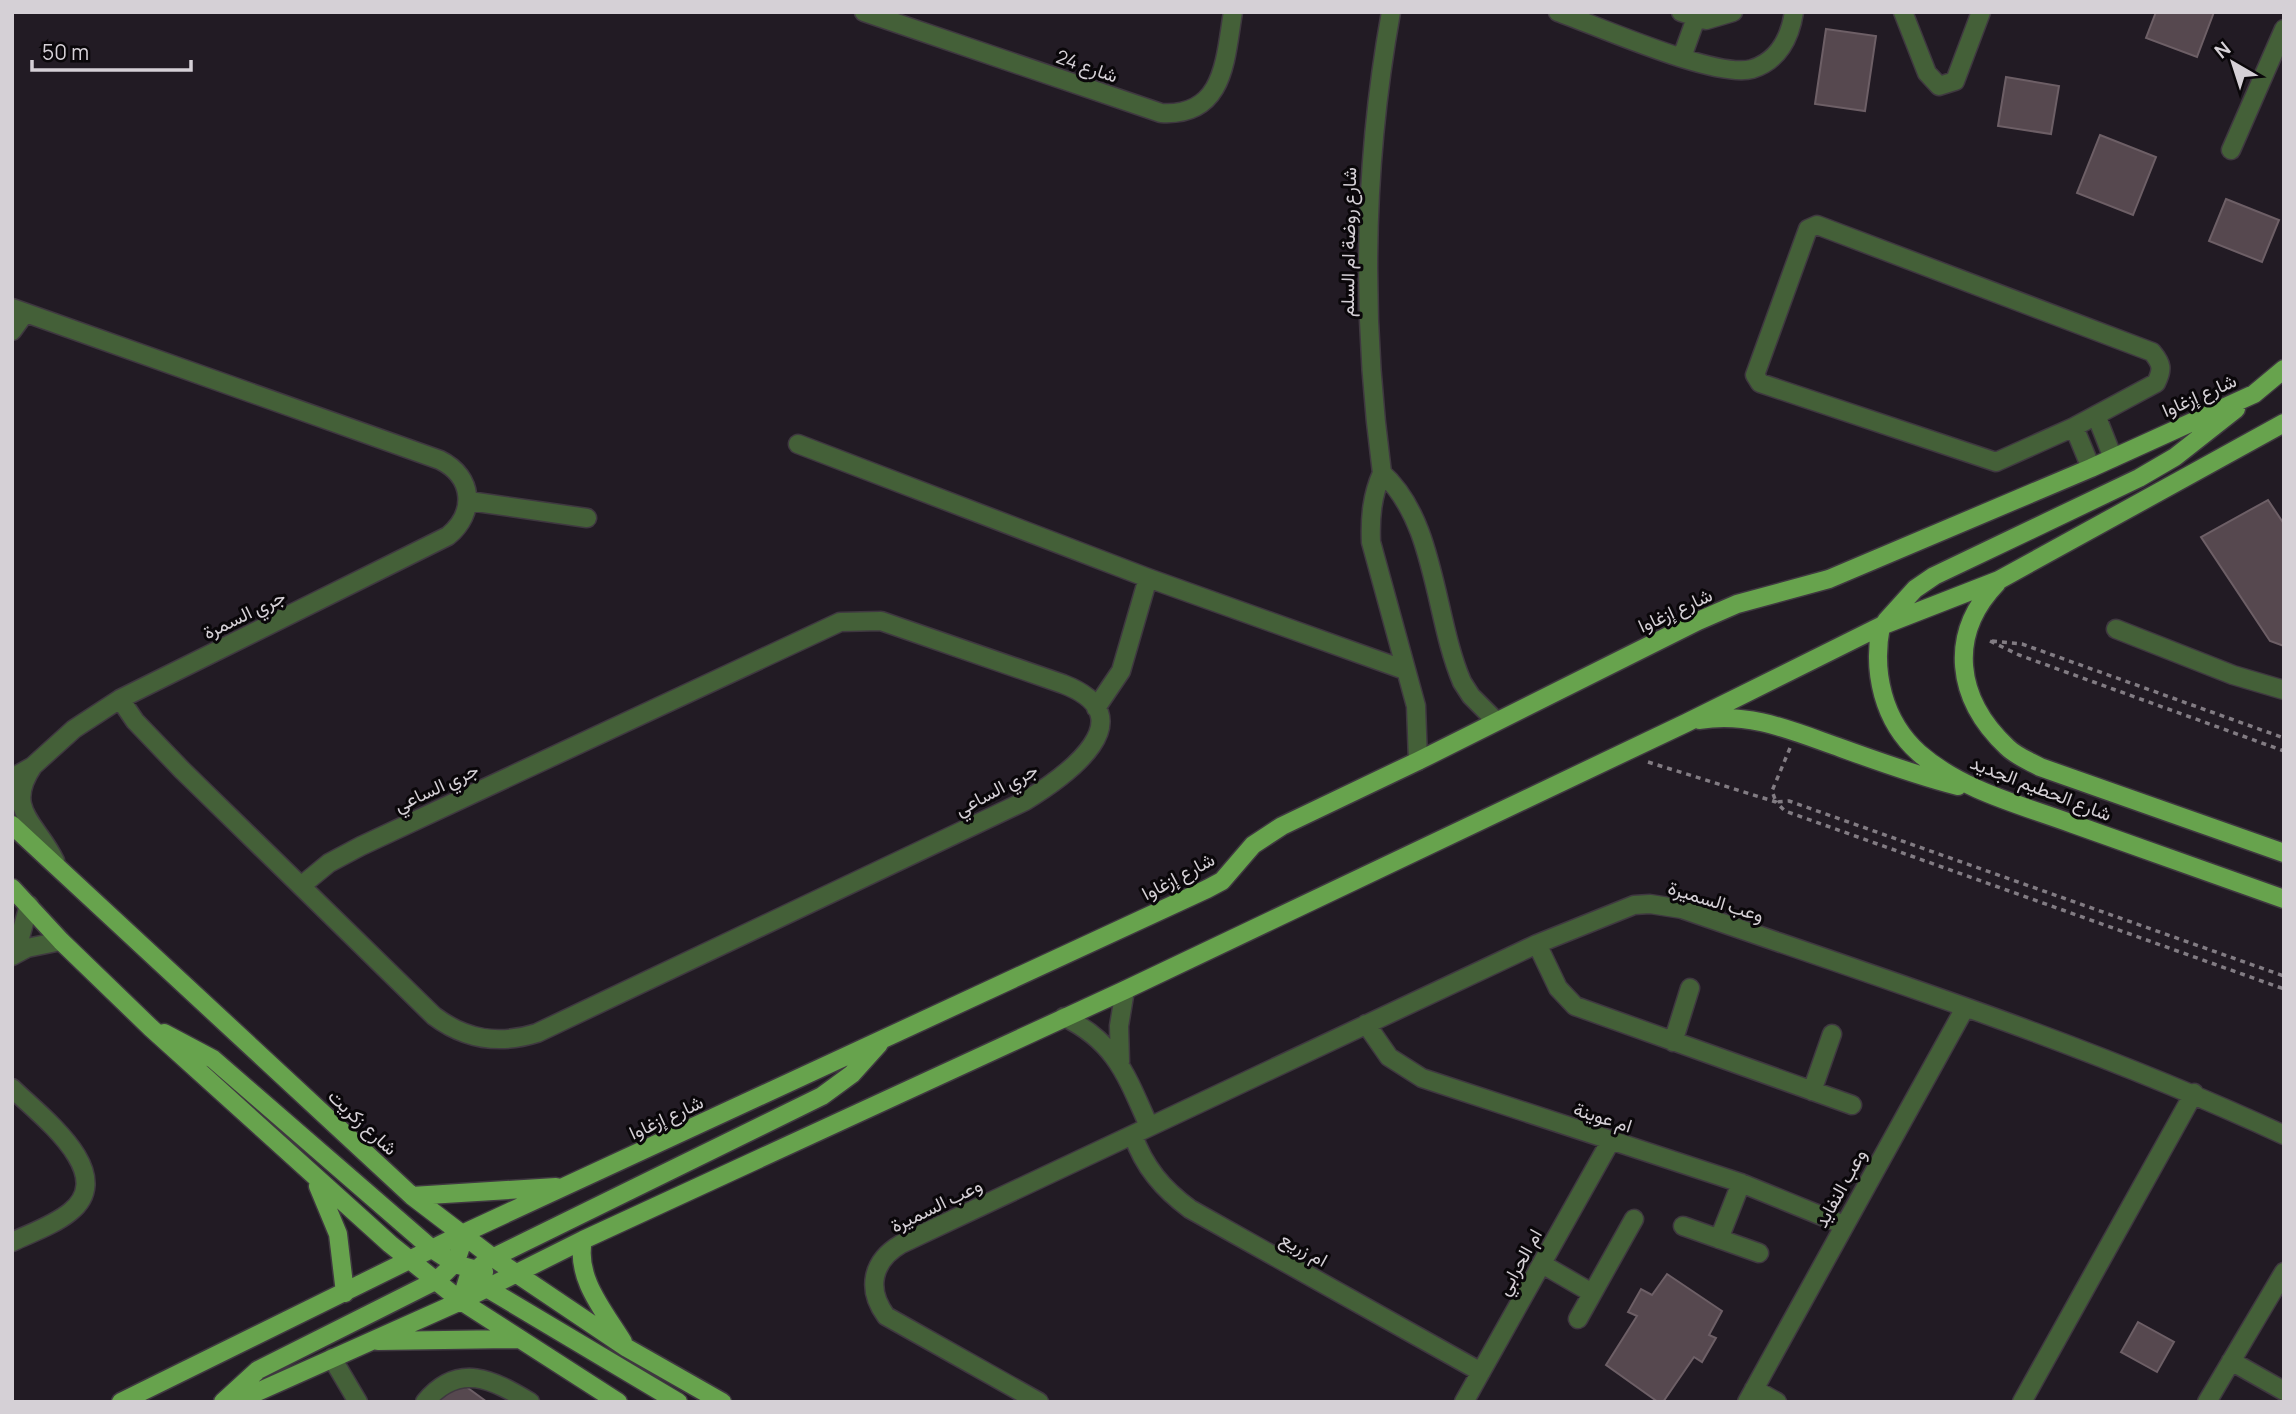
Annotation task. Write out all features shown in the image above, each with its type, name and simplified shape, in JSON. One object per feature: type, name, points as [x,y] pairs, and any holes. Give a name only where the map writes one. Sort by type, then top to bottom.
[{"type":"main road","name":"شارع إزغاوا","points":[[121,1402],[462,1234],[1222,881],[1267,834],[1715,613],[1829,579],[2091,468],[2254,394],[2284,369]]},
{"type":"main road","points":[[1881,626],[1915,590],[1934,576],[2139,478],[2203,437],[2254,394]]},
{"type":"main road","points":[[2253,438],[2284,411]]},
{"type":"main road","points":[[235,1402],[461,1300],[583,1240],[1125,990],[1686,723],[1881,626],[1999,580],[2284,423]]},
{"type":"main road","name":"شارع الحطيم الجديد","points":[[1999,580],[1972,615],[1964,635],[1963,651],[1966,678],[1975,705],[1988,727],[2009,750],[2040,767],[2284,853]]},
{"type":"main road","name":"شارع الحطيم الجديد","points":[[1881,626],[1880,685],[1901,733],[1941,769],[1997,796],[2284,899]]},
{"type":"main road","points":[[1686,723],[1712,718],[1746,719],[1774,725],[1920,776],[1997,796]]},
{"type":"main road","name":"شارع زكريت","points":[[12,825],[412,1196],[492,1257],[627,1348],[722,1402]]},
{"type":"main road","points":[[12,888],[61,941],[151,1028],[315,1179],[410,1261],[446,1272],[471,1275],[515,1273]]},
{"type":"main road","points":[[151,1028],[176,1037],[213,1059],[432,1249],[461,1300],[618,1402]]},
{"type":"main road","points":[[461,1300],[471,1275],[492,1257],[822,1096],[852,1074],[884,1039]]},
{"type":"main road","points":[[315,1179],[338,1234],[345,1293]]},
{"type":"main road","points":[[412,1196],[566,1186]]},
{"type":"main road","points":[[223,1402],[258,1370],[446,1272],[460,1255],[462,1234]]},
{"type":"main road","points":[[583,1240],[580,1257],[585,1279],[627,1348]]},
{"type":"main road","points":[[471,1275],[486,1288],[678,1402]]},
{"type":"main road","points":[[370,1341],[518,1339]]},
{"type":"street","name":"شارع 24","points":[[864,12],[1161,113],[1171,114],[1193,108],[1217,86],[1233,12]]},
{"type":"street","name":"شارع روضة ام السلم","points":[[1391,12],[1372,140],[1366,259],[1370,369],[1382,472],[1371,508],[1371,542],[1419,724],[1418,761]]},
{"type":"street","points":[[1558,12],[1682,57],[1728,70],[1753,68],[1774,56],[1783,46],[1794,12]]},
{"type":"street","points":[[1682,57],[1689,15],[1716,20],[1733,12]]},
{"type":"street","points":[[1903,12],[1927,73],[1939,86],[1955,81],[1961,71],[1981,12]]},
{"type":"street","points":[[2231,150],[2284,29]]},
{"type":"street","points":[[1817,225],[2152,352],[2161,363],[2162,372],[2156,383],[2074,427],[2002,460],[1990,462],[1756,380],[1755,375],[1808,229],[1817,225]]},
{"type":"street","points":[[12,331],[19,311],[440,460],[450,465],[464,480],[469,501],[587,518]]},
{"type":"street","points":[[2096,415],[2113,457]]},
{"type":"street","points":[[2074,427],[2091,468]]},
{"type":"street","points":[[2253,438],[2284,431]]},
{"type":"street","points":[[798,444],[1147,578],[1405,670]]},
{"type":"street","points":[[1382,472],[1398,486],[1413,515],[1462,682],[1495,720]]},
{"type":"street","name":"جري السمرة","points":[[12,778],[33,766],[74,729],[120,699],[448,536],[463,521],[469,501]]},
{"type":"street","points":[[1096,708],[1111,691],[1121,671],[1147,578]]},
{"type":"street","name":"جري الساعي","points":[[120,699],[158,746],[301,887],[447,1026],[475,1038],[506,1041],[522,1038],[1025,801],[1060,778],[1091,752],[1100,726],[1096,708],[1083,693],[1075,689],[894,625],[867,619],[840,622],[353,850],[329,863],[301,887]]},
{"type":"street","points":[[2116,629],[2233,675],[2284,690]]},
{"type":"street","name":"جري السمرة","points":[[33,766],[22,787],[22,807],[58,869]]},
{"type":"street","name":"وعب السميرة","points":[[1039,1402],[886,1316],[874,1295],[876,1270],[881,1259],[901,1244],[1141,1130],[1537,944],[1618,909],[1650,904],[1667,905],[1965,1008],[2194,1093],[2284,1135]]},
{"type":"street","points":[[14,954],[29,905]]},
{"type":"street","points":[[14,954],[61,941]]},
{"type":"street","points":[[1537,944],[1558,988],[1575,1006],[1852,1105]]},
{"type":"street","points":[[1674,1042],[1690,988]]},
{"type":"street","points":[[1125,990],[1119,1026],[1120,1062],[1141,1130]]},
{"type":"street","name":"وعب النفايد","points":[[1777,1402],[1750,1396],[1965,1008]]},
{"type":"street","points":[[1064,1017],[1101,1040],[1120,1062]]},
{"type":"street","name":"ام عوينة","points":[[1366,1024],[1389,1057],[1409,1072],[1741,1184],[1844,1225]]},
{"type":"street","points":[[1812,1091],[1832,1034]]},
{"type":"street","points":[[12,1088],[78,1155],[86,1180],[82,1198],[71,1212],[12,1242]]},
{"type":"street","points":[[2022,1402],[2194,1093]]},
{"type":"street","name":"ام زريع","points":[[1141,1130],[1154,1176],[1190,1209],[1482,1372]]},
{"type":"street","name":"ام الحرابي","points":[[1464,1402],[1610,1142]]},
{"type":"street","points":[[1719,1239],[1741,1184]]},
{"type":"street","points":[[1578,1319],[1634,1219]]},
{"type":"street","points":[[1683,1226],[1759,1253]]},
{"type":"street","points":[[1542,1264],[1592,1293]]},
{"type":"street","points":[[2207,1402],[2284,1272]]},
{"type":"street","points":[[332,1359],[358,1402]]},
{"type":"street","points":[[2231,1361],[2284,1391]]},
{"type":"street","points":[[425,1402],[448,1383],[473,1377],[497,1382],[530,1402]]},
{"type":"path","points":[[2284,737],[2022,644],[1990,640],[2020,655],[2284,751]]},
{"type":"path","points":[[1791,747],[1772,792],[1776,802],[1785,811],[2284,989]]},
{"type":"path","points":[[1620,753],[1776,802],[1789,801],[2284,976]]},
{"type":"building","points":[[2156,12],[2214,12],[2197,57],[2146,38]]},
{"type":"building","points":[[1826,29],[1876,36],[1865,111],[1815,104]]},
{"type":"building","points":[[2006,77],[2059,86],[2051,134],[1998,126]]},
{"type":"building","points":[[2100,135],[2156,157],[2133,215],[2077,193]]},
{"type":"building","points":[[2226,199],[2279,220],[2262,262],[2209,241]]},
{"type":"building","points":[[2268,500],[2284,524],[2284,646],[2270,641],[2201,537]]},
{"type":"building","points":[[1667,1274],[1722,1311],[1709,1335],[1716,1338],[1702,1362],[1694,1357],[1663,1402],[1658,1402],[1606,1365],[1637,1316],[1628,1312],[1641,1289],[1652,1295]]},
{"type":"building","points":[[2138,1322],[2174,1342],[2157,1372],[2121,1352]]},
{"type":"building","points":[[457,1380],[487,1402],[438,1402]]}]
